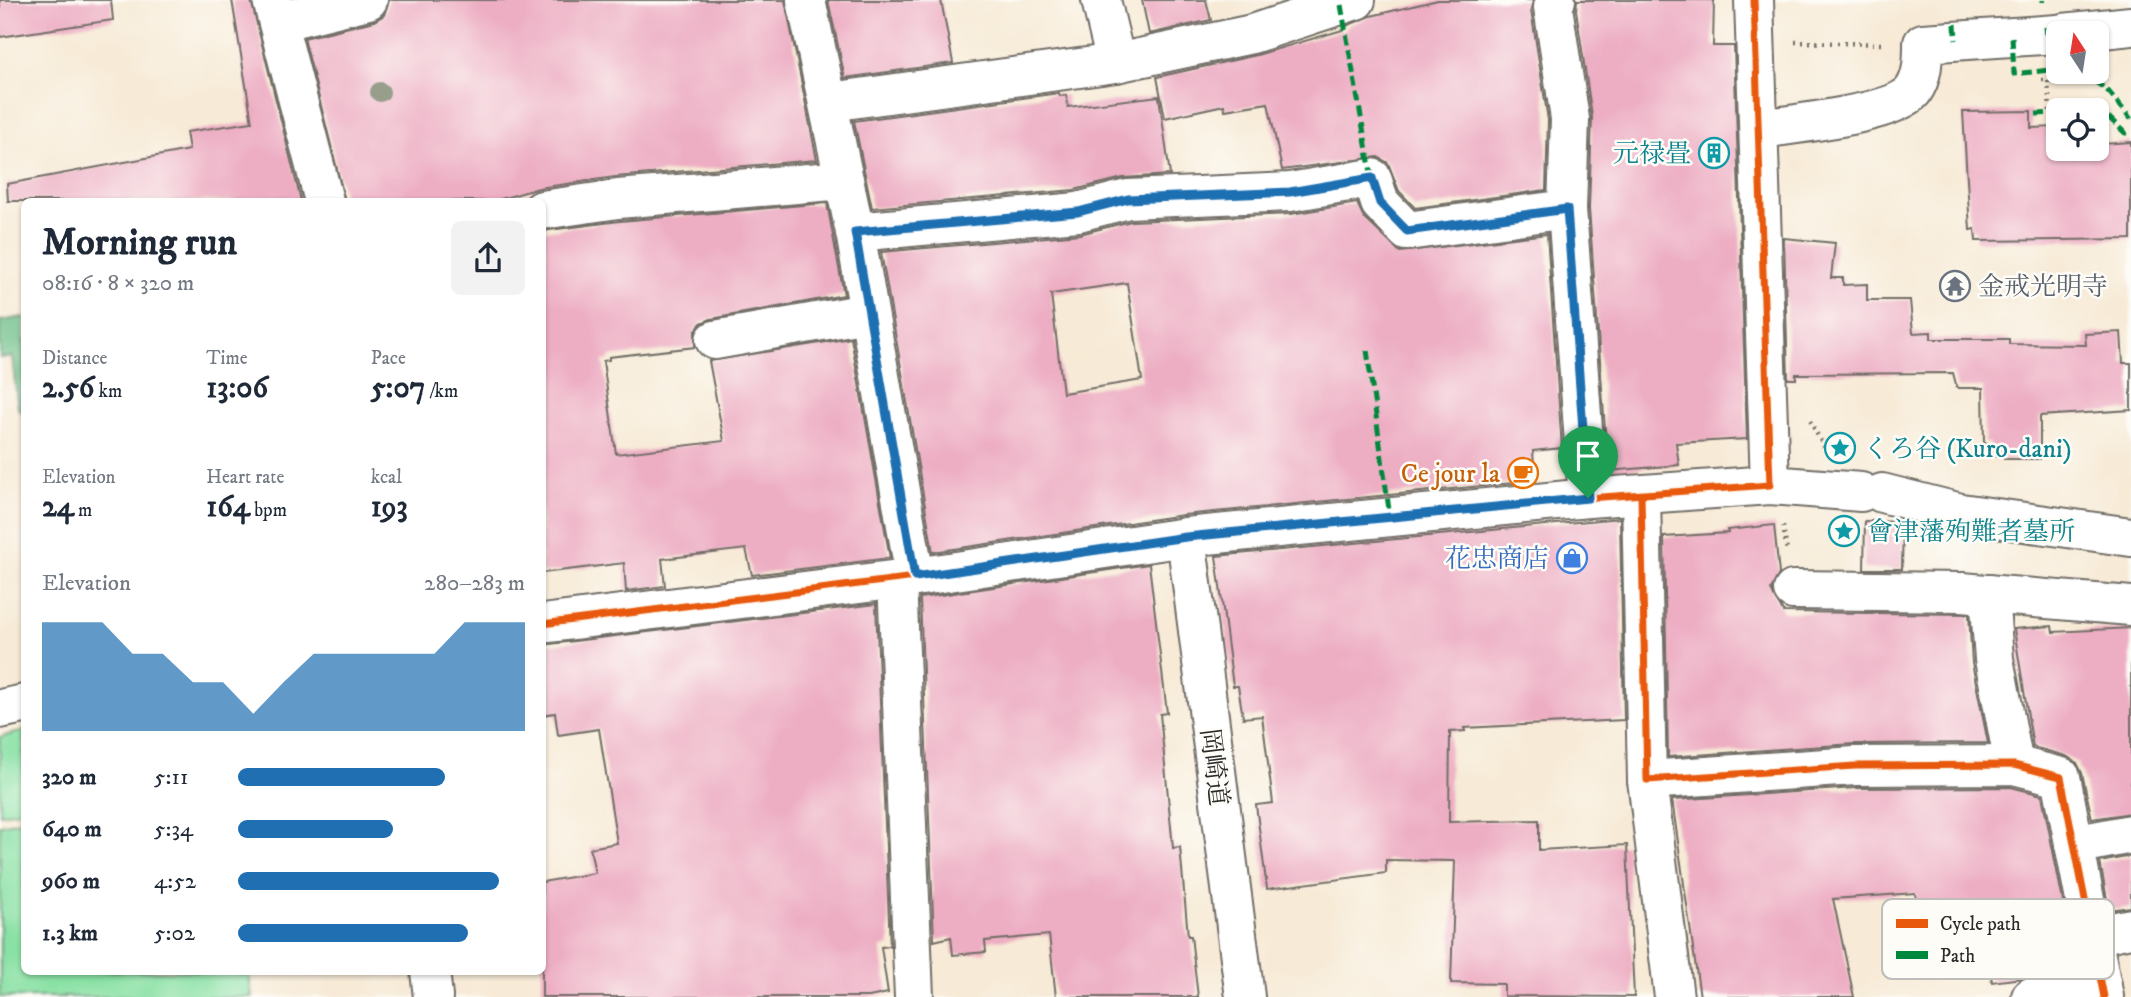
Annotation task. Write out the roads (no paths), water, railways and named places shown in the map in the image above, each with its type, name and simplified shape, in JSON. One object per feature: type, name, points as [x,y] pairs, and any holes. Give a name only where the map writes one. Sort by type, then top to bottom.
[{"type":"street","points":[[323,198],[275,11],[368,0]]},
{"type":"street","points":[[806,0],[830,102],[855,232],[906,578],[915,997]]},
{"type":"street","points":[[1101,0],[1116,62]]},
{"type":"street","points":[[830,102],[1116,62],[1252,34],[1356,0]]},
{"type":"street","points":[[1556,0],[1553,7],[1570,119],[1567,209],[1588,498]]},
{"type":"street","points":[[1754,0],[1761,129],[1770,485]]},
{"type":"street","points":[[2109,28],[2131,26]]},
{"type":"street","points":[[1761,129],[1869,111],[1899,102],[1913,90],[1923,66],[1923,43],[2046,35]]},
{"type":"street","points":[[855,232],[1078,212],[1128,199],[1290,192],[1372,178],[1380,203],[1407,231],[1567,209]]},
{"type":"street","points":[[546,209],[618,199],[844,180]]},
{"type":"street","points":[[715,340],[867,313]]},
{"type":"street","points":[[546,623],[906,578],[1186,537],[1588,498],[1770,485],[1872,493],[1961,513],[2131,537]]},
{"type":"street","points":[[1641,495],[1647,780],[1674,997]]},
{"type":"street","name":"岡崎道","points":[[1186,537],[1245,997]]},
{"type":"street","points":[[1793,590],[1989,594],[2131,606]]},
{"type":"street","points":[[1989,594],[1994,659],[2014,765]]},
{"type":"street","points":[[0,709],[21,705]]},
{"type":"street","points":[[1647,780],[1855,766],[2014,765],[2061,777],[2085,899]]},
{"type":"street","points":[[2074,845],[2131,834]]},
{"type":"street","points":[[430,975],[433,997]]},
{"type":"street","points":[[2031,997],[2103,991]]},
{"type":"place","name":"元禄畳","points":[[1714,153]]},
{"type":"place","name":"金戒光明寺","points":[[1955,286]]},
{"type":"place","name":"くろ谷 (Kuro-dani)","points":[[1840,448]]},
{"type":"place","name":"Ce jour la","points":[[1523,473]]},
{"type":"place","name":"會津藩殉難者墓所","points":[[1844,531]]},
{"type":"place","name":"花忠商店","points":[[1572,558]]}]
